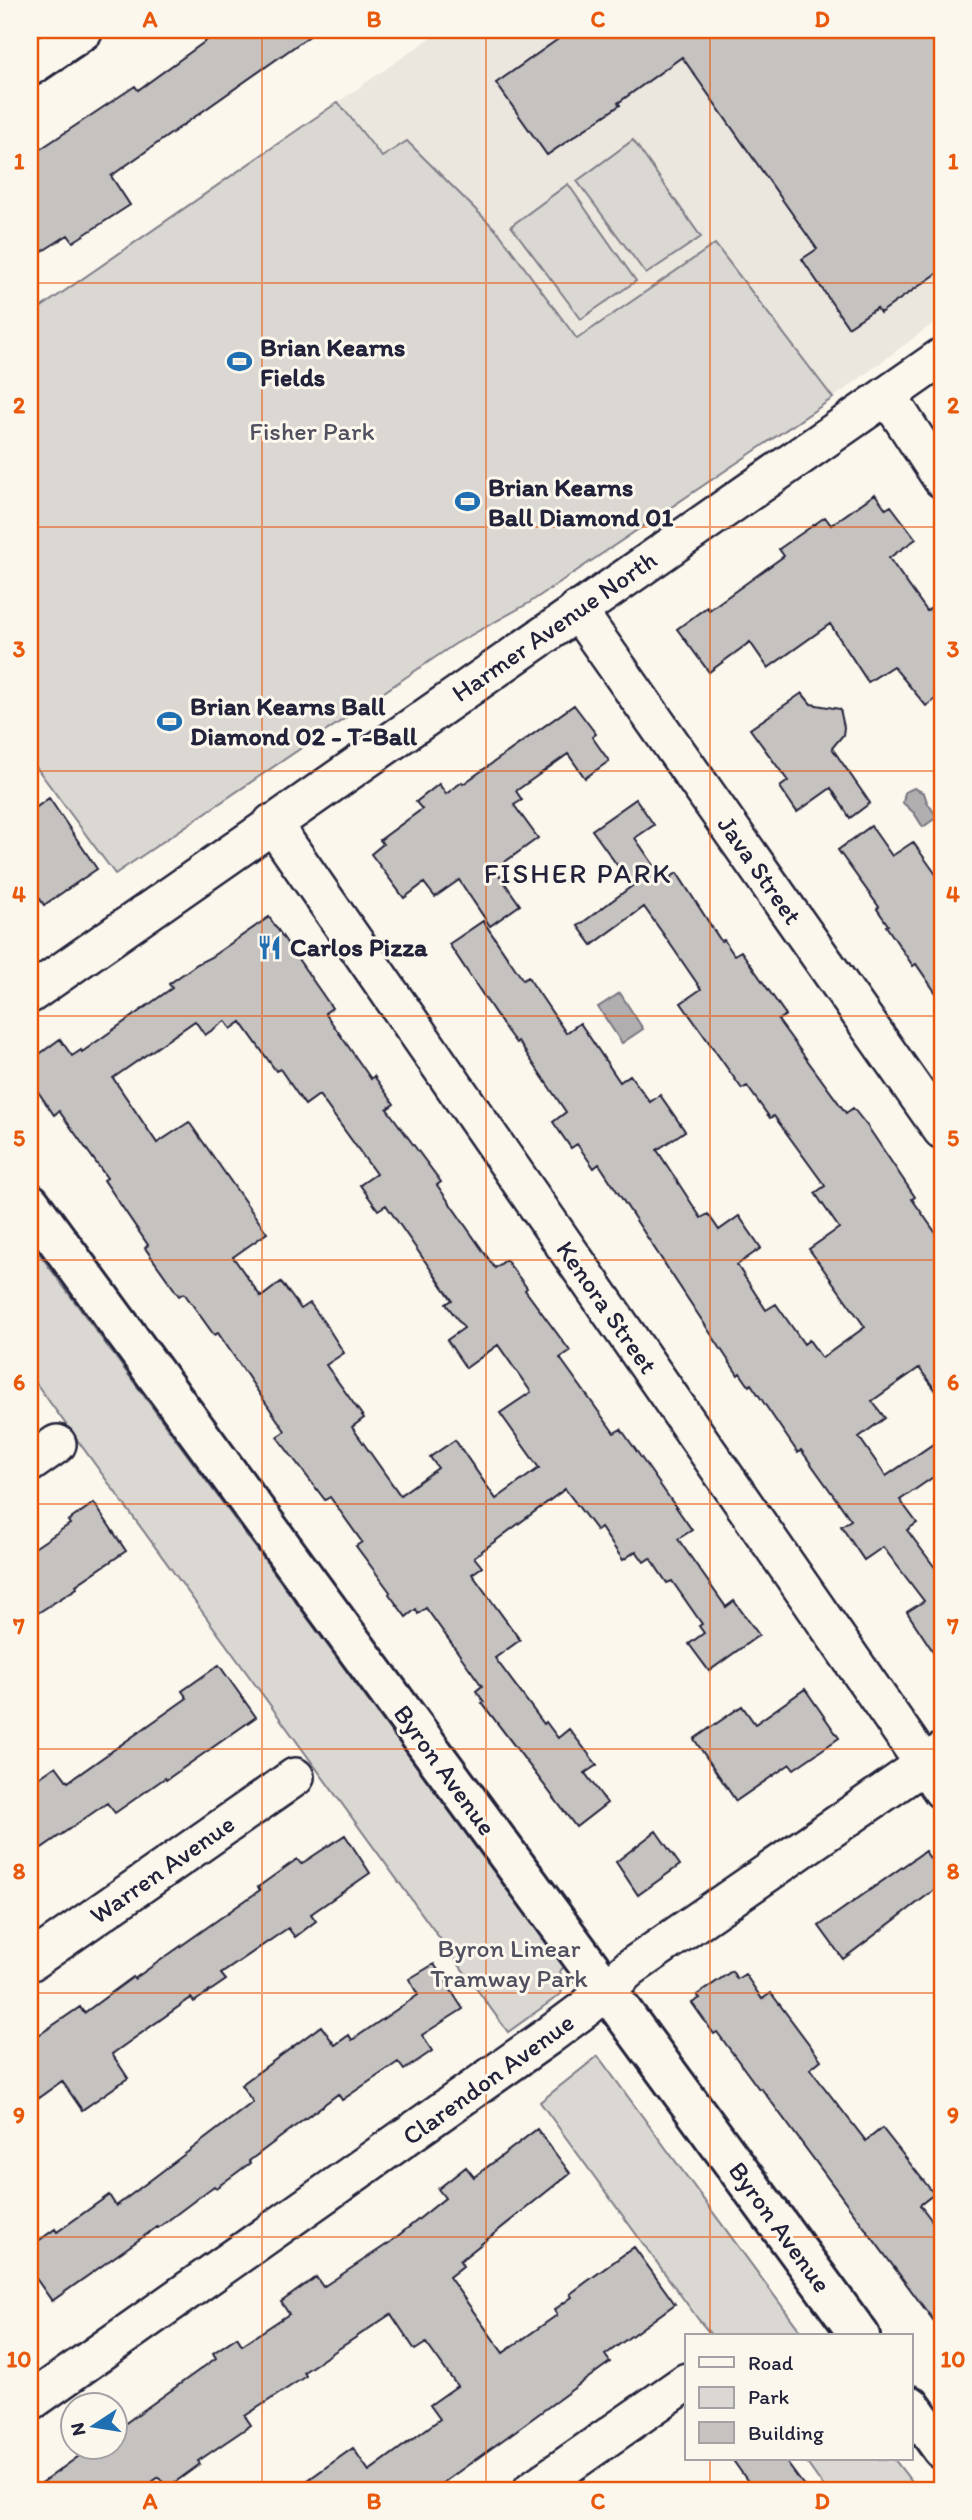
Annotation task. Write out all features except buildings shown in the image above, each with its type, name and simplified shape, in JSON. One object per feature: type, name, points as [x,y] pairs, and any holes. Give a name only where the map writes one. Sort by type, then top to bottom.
[{"type":"street","points":[[30,66],[83,30]]},
{"type":"street","name":"Harmer Avenue North","points":[[30,994],[271,823],[942,357]]},
{"type":"street","points":[[887,395],[942,479]]},
{"type":"street","name":"Java Street","points":[[578,610],[942,1130]]},
{"type":"street","name":"Kenora Street","points":[[271,823],[936,1768]]},
{"type":"street","name":"Byron Avenue","points":[[30,1203],[859,2334]]},
{"type":"street","name":"Clarendon Avenue","points":[[30,2402],[536,2045],[586,2008],[630,1968],[936,1768]]},
{"type":"street","name":"Warren Avenue","points":[[30,1962],[295,1777]]},
{"type":"street","points":[[532,2490],[685,2383]]},
{"type":"street","points":[[912,2407],[942,2449]]},
{"type":"shaded area","points":[[442,30],[942,30],[942,317],[833,398],[715,244],[577,339],[499,233],[407,142],[383,158],[338,102]]},
{"type":"shaded area","points":[[914,788],[924,793],[937,817],[923,827],[903,803],[905,792]]},
{"type":"shaded area","points":[[620,993],[643,1029],[622,1043],[598,1007]]},
{"type":"green space","name":"Fisher Park","points":[[338,102],[382,157],[407,141],[499,233],[577,339],[715,244],[833,398],[529,603],[455,644],[115,874],[33,763],[30,765],[30,315]]},
{"type":"green space","points":[[633,140],[701,237],[646,274],[577,181]]},
{"type":"green space","points":[[568,184],[636,281],[581,319],[511,226]]},
{"type":"green space","name":"Byron Linear Tramway Park","points":[[30,1241],[564,1967],[560,1971],[563,1984],[561,1994],[508,2032],[30,1375]]},
{"type":"green space","name":"Byron Linear Tramway Park","points":[[598,2056],[803,2334],[710,2334],[540,2102]]},
{"type":"green space","points":[[805,2460],[895,2460],[918,2490],[826,2490]]},
{"type":"place","name":"Brian Kearns Fields","points":[[240,362]]},
{"type":"place","name":"Brian Kearns Ball Diamond 01","points":[[468,502]]},
{"type":"place","name":"Brian Kearns Ball Diamond 02 - T-Ball","points":[[170,721]]},
{"type":"place","name":"Carlos Pizza","points":[[270,947]]},
{"type":"district","name":"FISHER PARK","points":[[578,873]]}]
